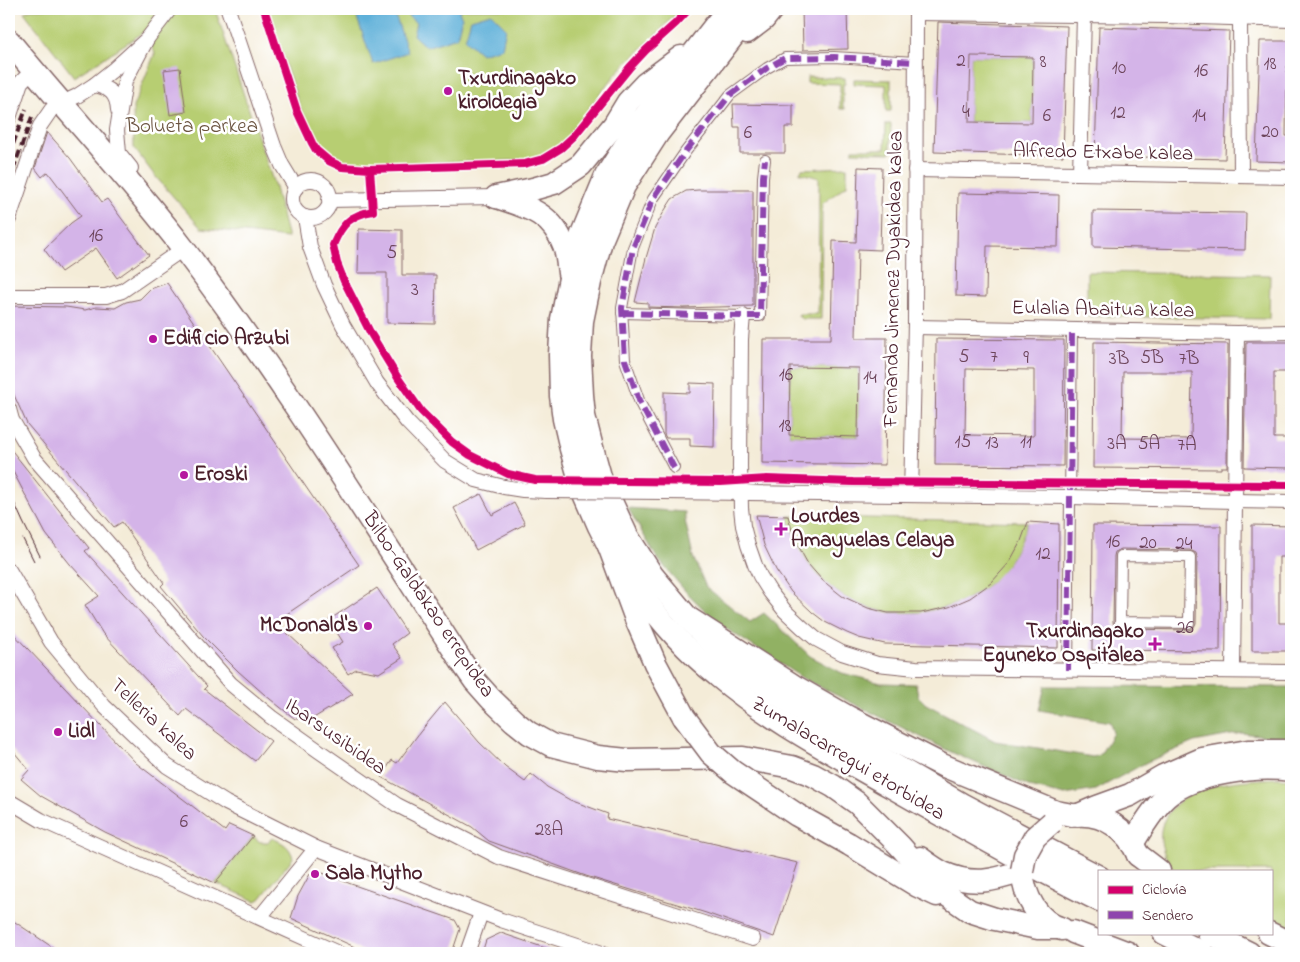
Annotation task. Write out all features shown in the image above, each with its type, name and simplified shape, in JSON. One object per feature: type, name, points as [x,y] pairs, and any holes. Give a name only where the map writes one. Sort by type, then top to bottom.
[{"type":"main road","name":"Zumalacarregui etorbidea","points":[[728,9],[714,44],[624,186],[601,241],[590,282],[580,356],[584,416],[601,480],[627,536],[652,575],[688,618],[730,660],[828,727],[963,805],[1097,892]]},
{"type":"main road","name":"Zumalacarregui etorbidea","points":[[754,9],[714,44],[641,121],[606,176],[582,234],[570,278],[562,319],[560,355],[561,396],[564,419],[570,449],[582,487],[609,546],[636,588],[690,651],[717,676],[745,698],[800,735],[996,846],[1097,892]]},
{"type":"main road","points":[[496,197],[554,183],[582,165],[614,125],[628,102],[645,84],[714,44],[764,19],[772,9]]},
{"type":"main road","name":"Bilbo-Galdakao errepidea","points":[[9,41],[40,78],[70,100],[82,126],[155,212],[183,249],[289,398],[475,681],[514,721],[529,733],[551,745],[598,758],[626,760],[744,758],[792,767],[813,774],[857,803],[900,846],[937,888],[970,911],[994,919],[1038,928],[1066,930]]},
{"type":"main road","points":[[496,197],[543,215],[558,231],[565,248],[570,278]]},
{"type":"main road","points":[[609,546],[636,619],[655,663],[684,717],[711,753],[733,772],[798,815],[918,886],[970,911]]},
{"type":"main road","points":[[688,618],[794,686],[856,721],[942,765],[1068,817],[1097,816],[1110,822],[1125,834],[1138,860],[1157,870]]},
{"type":"main road","points":[[1128,953],[1046,921],[1032,905],[1025,891],[1022,871],[1026,855],[1035,837],[1068,817],[1130,795],[1163,776],[1202,759],[1248,752],[1291,752]]},
{"type":"main road","points":[[1138,860],[1156,807],[1167,796],[1178,789],[1190,783],[1225,773],[1260,769],[1291,770]]},
{"type":"main road","name":"Bilbo-Galdakao errepidea","points":[[900,846],[942,873],[969,881],[1003,877],[1022,871]]},
{"type":"main road","points":[[1066,930],[1097,930]]},
{"type":"main road","points":[[1166,934],[1204,953]]},
{"type":"main road","points":[[1212,934],[1249,953]]},
{"type":"main road","points":[[1271,934],[1291,944]]},
{"type":"street","name":"Bilbo-Galdakao errepidea","points":[[155,212],[146,189],[120,153],[117,130],[125,81],[147,39],[170,9]]},
{"type":"street","points":[[228,9],[274,146],[282,165],[296,188]]},
{"type":"street","points":[[916,11],[1291,20]]},
{"type":"street","name":"Fernando Jimenez Dyakidea kalea","points":[[911,495],[916,11]]},
{"type":"street","points":[[1080,173],[1084,15]]},
{"type":"street","points":[[1240,19],[1241,176]]},
{"type":"street","points":[[9,219],[40,126],[51,110],[94,85],[147,39]]},
{"type":"street","points":[[674,468],[640,403],[628,369],[622,313],[633,248],[653,199],[686,151],[730,95],[767,68],[785,58],[834,58],[915,62]]},
{"type":"street","points":[[9,118],[21,82],[40,78]]},
{"type":"street","points":[[94,85],[106,87],[115,96],[118,101],[118,117]]},
{"type":"street","points":[[622,313],[760,316],[765,160]]},
{"type":"street","name":"Alfredo Etxabe kalea","points":[[915,170],[1291,177]]},
{"type":"street","points":[[310,181],[324,186],[328,192],[329,200],[328,206],[322,215],[311,218],[296,212],[292,197],[296,188],[302,183],[310,181]]},
{"type":"street","points":[[329,200],[496,197]]},
{"type":"street","points":[[305,217],[310,247],[324,285],[342,326],[377,383],[407,422],[445,461],[476,480],[523,490],[547,491],[1069,497],[1291,502]]},
{"type":"street","points":[[9,296],[106,296],[115,294],[183,249]]},
{"type":"street","points":[[743,316],[741,339],[740,493],[743,526],[750,552],[760,576],[770,592],[785,611],[816,639],[842,653],[877,664],[916,668],[1291,672]]},
{"type":"street","name":"Eulalia Abaitua kalea","points":[[914,327],[1237,333],[1291,332]]},
{"type":"street","points":[[1068,670],[1072,330]]},
{"type":"street","points":[[1233,671],[1237,333]]},
{"type":"street","name":"Ibarsusibidea","points":[[9,409],[12,420],[34,458],[231,684],[319,751],[397,805],[499,857],[753,939]]},
{"type":"street","points":[[1121,556],[1190,557],[1189,623],[1120,622],[1121,556]]},
{"type":"street","name":"Telleria kalea","points":[[9,570],[51,642],[104,706],[166,766],[226,803],[316,848],[501,920],[602,953]]},
{"type":"street","points":[[9,801],[42,820],[338,953]]},
{"type":"street","points":[[260,917],[316,848]]},
{"type":"street","points":[[467,953],[482,913]]},
{"type":"green space","name":"Bolueta parkea","points":[[32,9],[215,9],[274,184],[288,238],[201,228],[155,176],[134,148],[133,107],[155,53],[144,32],[74,77],[24,12]]},
{"type":"green space","name":"Txurdinagako kiroldegia","points":[[266,9],[681,9],[616,74],[559,147],[538,159],[351,164],[334,160],[324,154],[314,141],[301,110]]},
{"type":"green space","points":[[971,56],[1033,57],[1032,123],[969,122]]},
{"type":"green space","points":[[807,77],[845,78],[845,84],[843,84],[843,108],[845,109],[840,109],[840,84],[807,83]]},
{"type":"green space","points":[[854,79],[891,80],[891,111],[886,111],[886,85],[854,84]]},
{"type":"green space","points":[[886,124],[891,124],[890,153],[853,152],[853,149],[885,149]]},
{"type":"green space","points":[[847,167],[847,185],[822,204],[821,319],[802,319],[798,316],[799,314],[818,314],[819,178],[800,172],[802,169]]},
{"type":"green space","points":[[1087,272],[1270,275],[1269,319],[1087,316]]},
{"type":"green space","points":[[790,367],[859,368],[858,437],[789,435]]},
{"type":"green space","points":[[628,508],[685,512],[693,557],[706,587],[750,622],[764,613],[810,656],[842,673],[881,683],[916,684],[918,696],[926,704],[995,741],[1093,757],[1100,755],[1113,733],[1110,722],[1039,710],[1045,686],[1291,687],[1291,739],[1242,733],[1194,742],[1147,762],[1096,790],[1065,795],[1033,788],[951,752],[804,679],[719,624],[686,592],[657,558]]},
{"type":"green space","points":[[788,516],[1028,522],[1009,563],[998,577],[985,588],[971,597],[949,606],[908,613],[884,611],[861,605],[840,594],[822,580],[807,561],[795,540]]},
{"type":"green space","points":[[1278,778],[1291,779],[1291,934],[1272,924],[1272,870],[1174,870],[1166,857],[1161,843],[1161,831],[1165,819],[1182,800],[1209,787],[1243,781]]},
{"type":"green space","points":[[253,836],[260,842],[268,842],[272,838],[286,845],[293,858],[260,899],[256,901],[215,883]]},
{"type":"water","points":[[354,9],[393,9],[408,52],[373,64]]},
{"type":"water","points":[[400,9],[461,9],[459,12],[462,17],[457,37],[426,47],[413,35],[416,23]]},
{"type":"water","points":[[491,13],[506,28],[502,48],[481,54],[465,40],[471,19]]},
{"type":"building","points":[[802,9],[847,9],[848,49],[803,50]]},
{"type":"building","points":[[938,22],[1067,26],[1063,156],[934,152]],"holes":[[[971,56],[1033,57],[1032,123],[969,122]]]},
{"type":"building","points":[[1099,27],[1229,31],[1225,159],[1095,156]]},
{"type":"building","points":[[1260,41],[1291,41],[1291,67],[1287,66],[1286,136],[1291,136],[1291,162],[1256,161]]},
{"type":"building","points":[[180,68],[186,112],[170,115],[164,70]]},
{"type":"building","points":[[733,104],[793,105],[793,127],[785,127],[785,153],[740,153],[740,127],[734,127]]},
{"type":"building","points":[[47,132],[70,158],[102,202],[107,199],[149,255],[117,278],[96,248],[61,272],[44,249],[81,216],[48,172],[42,177],[35,168]]},
{"type":"building","points":[[858,167],[882,168],[880,250],[858,249],[856,338],[887,338],[885,465],[762,463],[763,339],[831,339],[833,241],[856,242]],"holes":[[[790,367],[859,368],[858,437],[789,435]]]},
{"type":"building","points":[[753,190],[753,306],[648,307],[648,303],[635,302],[655,228],[665,210],[672,199],[686,191]]},
{"type":"building","points":[[958,193],[1059,195],[1058,247],[987,246],[986,297],[956,296]]},
{"type":"building","points":[[1093,211],[1246,213],[1245,250],[1093,247]]},
{"type":"building","points":[[359,229],[402,230],[402,275],[436,275],[435,324],[387,323],[387,273],[358,273]]},
{"type":"building","points":[[167,283],[359,565],[275,622],[353,694],[312,719],[295,719],[238,671],[203,636],[161,586],[164,583],[122,522],[114,527],[27,424],[14,395],[9,378],[9,306],[66,307],[85,310],[96,307],[115,308],[126,302],[140,299],[150,289]]},
{"type":"building","points":[[936,339],[1064,340],[1063,466],[935,465]],"holes":[[[966,369],[1034,370],[1034,436],[965,435]]]},
{"type":"building","points":[[1094,342],[1228,344],[1227,467],[1221,467],[1221,469],[1093,468]],"holes":[[[1123,372],[1192,372],[1191,439],[1122,438]]]},
{"type":"building","points":[[1246,342],[1291,342],[1291,372],[1274,372],[1274,438],[1291,438],[1291,468],[1244,467]]},
{"type":"building","points":[[690,383],[715,384],[714,447],[690,446],[690,438],[666,438],[664,434],[664,392],[690,393]]},
{"type":"building","points":[[9,447],[89,548],[85,551],[207,686],[204,689],[271,741],[255,761],[186,709],[180,716],[103,634],[85,605],[99,596],[46,534],[9,464]]},
{"type":"building","points":[[481,494],[492,515],[514,503],[525,524],[476,550],[454,508]]},
{"type":"building","points":[[756,515],[788,516],[793,534],[803,555],[822,580],[842,596],[868,608],[888,613],[921,613],[949,607],[970,598],[991,583],[1009,563],[1021,541],[1028,522],[1059,524],[1058,648],[885,644],[847,633],[825,622],[791,592],[776,570],[764,545]]},
{"type":"building","points":[[1093,525],[1221,526],[1220,651],[1092,650]],"holes":[[[1121,549],[1190,550],[1196,553],[1197,557],[1196,623],[1193,629],[1120,629],[1114,626],[1115,552]]]},
{"type":"building","points":[[1252,525],[1291,526],[1291,557],[1279,557],[1279,623],[1291,623],[1291,651],[1252,651]]},
{"type":"building","name":"McDonald's","points":[[377,588],[407,633],[392,644],[402,658],[379,673],[356,669],[348,674],[332,648],[343,642],[329,620]]},
{"type":"building","name":"Lidl","points":[[9,629],[136,763],[225,831],[229,825],[253,836],[215,883],[105,832],[41,796],[21,779],[29,770],[9,746]]},
{"type":"building","points":[[445,702],[479,742],[505,767],[525,782],[531,774],[547,787],[570,800],[608,814],[607,819],[798,863],[774,937],[706,913],[586,876],[489,841],[472,827],[381,777],[392,760],[397,763]]},
{"type":"building","points":[[320,872],[455,920],[460,929],[452,953],[368,953],[291,918],[298,896],[310,874]]},
{"type":"building","points":[[9,918],[61,953],[22,953],[9,945]]},
{"type":"building","points":[[501,933],[554,951],[554,953],[482,953],[486,940]]},
{"type":"tram line","points":[[9,491],[40,556]]},
{"type":"tram line","points":[[23,539],[34,561]]},
{"type":"railway","points":[[9,155],[26,109]]},
{"type":"railway","points":[[9,181],[32,117]]},
{"type":"marked path","points":[[674,468],[640,403],[625,360],[622,308],[633,248],[653,199],[686,151],[730,95],[767,68],[785,58],[834,57],[915,62]]},
{"type":"marked path","points":[[622,313],[760,316],[765,160]]},
{"type":"marked path","points":[[1068,670],[1072,330]]},
{"type":"cycle path","points":[[264,9],[297,111],[316,150],[329,161],[342,167],[370,169],[373,211],[358,215],[348,222],[340,231],[333,245],[344,281],[371,334],[421,411],[452,442],[470,455],[508,474],[535,480],[721,482],[767,479],[853,482],[1291,485]]},
{"type":"cycle path","points":[[370,169],[524,164],[543,159],[561,148],[574,136],[630,67],[689,9]]},
{"type":"place","name":"Txurdinagako kiroldegia","points":[[448,91]]},
{"type":"place","name":"Edificio Arzubi","points":[[153,339]]},
{"type":"place","name":"Eroski","points":[[184,475]]},
{"type":"place","name":"Lourdes Amayuelas Celaya","points":[[781,529]]},
{"type":"place","name":"McDonald's","points":[[368,626]]},
{"type":"place","name":"Txurdinagako Eguneko Ospitalea","points":[[1155,644]]},
{"type":"place","name":"Lidl","points":[[58,732]]},
{"type":"place","name":"Sala Mytho","points":[[315,874]]}]
